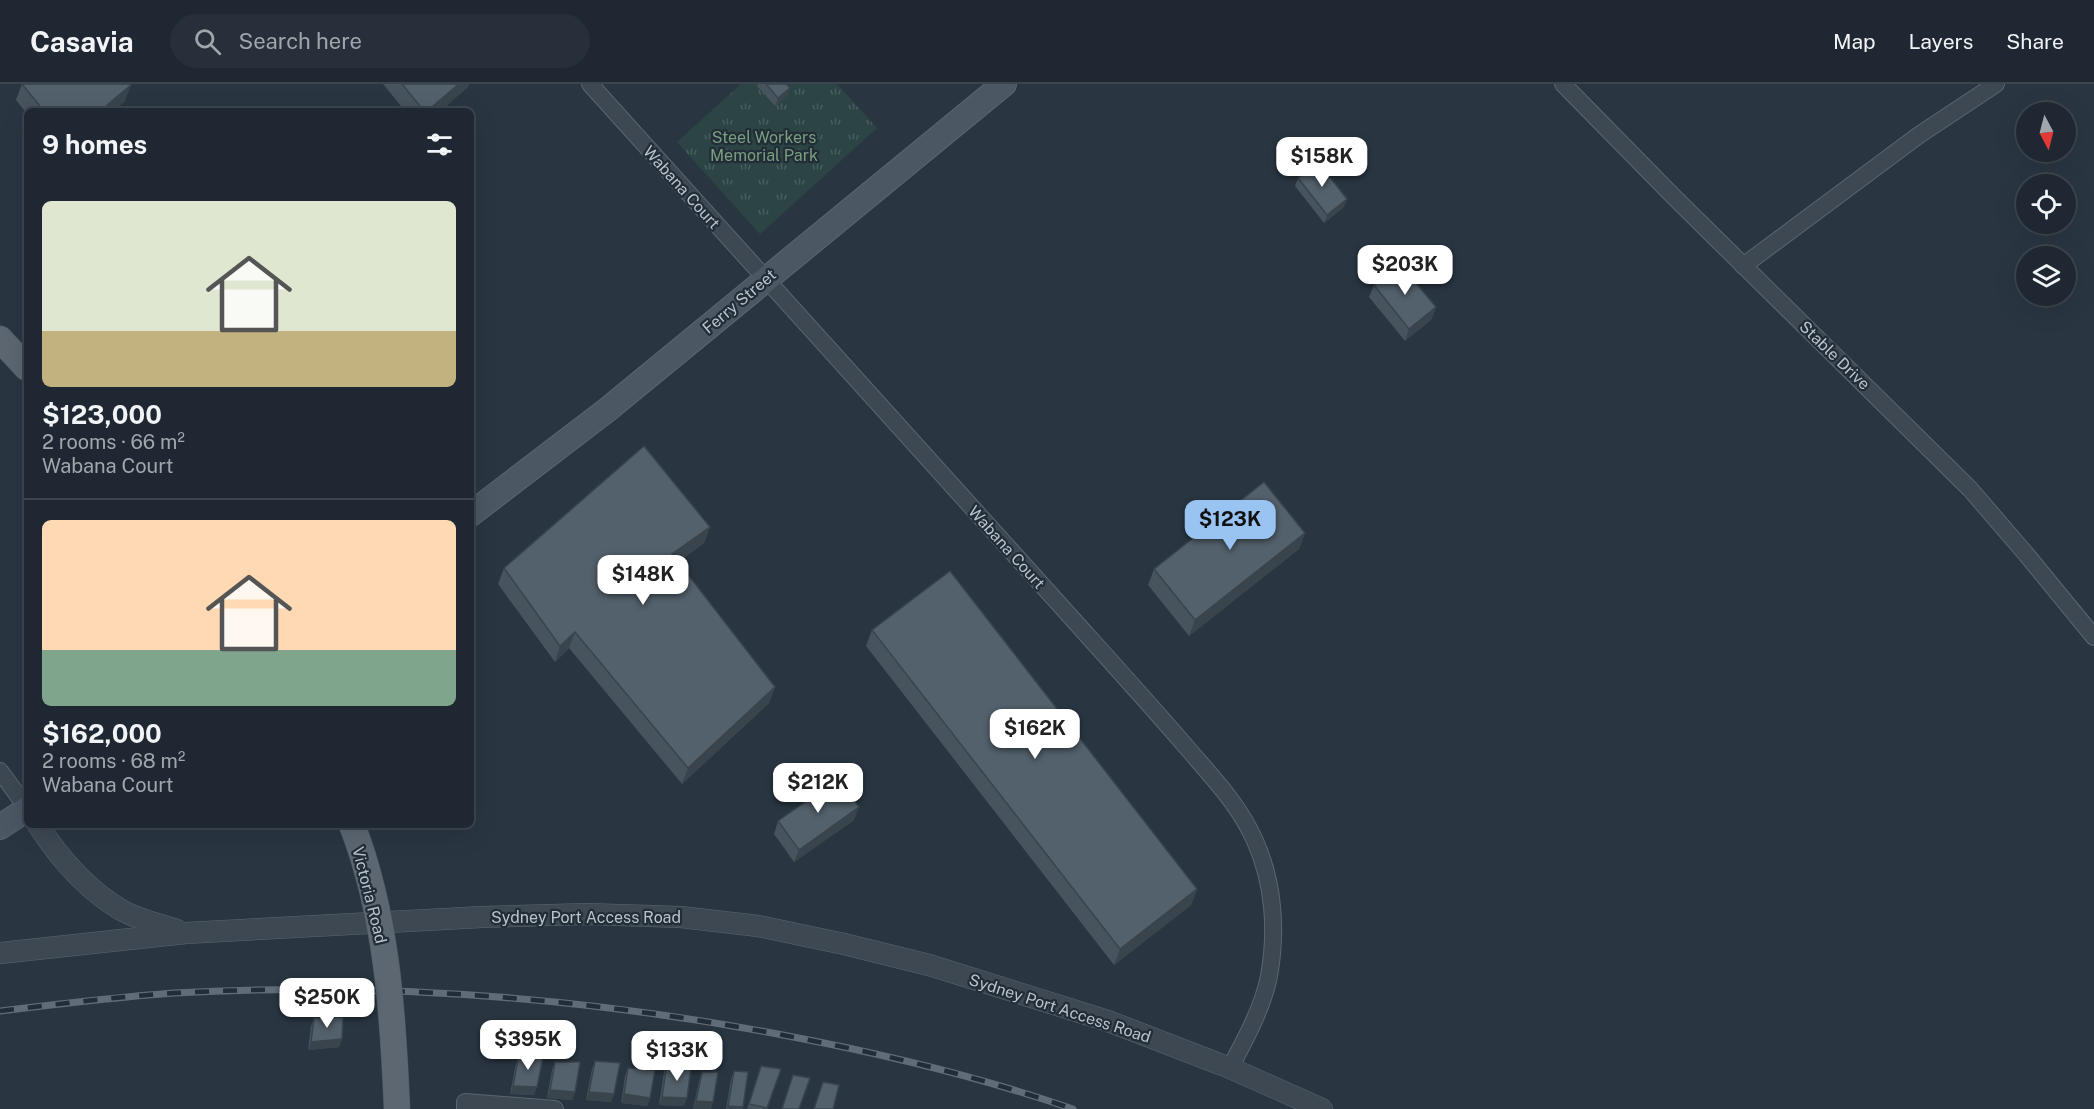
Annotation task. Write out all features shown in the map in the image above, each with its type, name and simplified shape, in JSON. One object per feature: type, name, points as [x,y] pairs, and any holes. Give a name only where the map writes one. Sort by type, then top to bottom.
[{"type":"main road","name":"Ferry Street","points":[[474,512],[607,410],[1004,84]]},
{"type":"main road","points":[[0,339],[24,365]]},
{"type":"main road","points":[[0,827],[24,811]]},
{"type":"main road","name":"Victoria Road","points":[[353,828],[370,885],[383,943],[391,1011],[397,1109]]},
{"type":"street","name":"Wabana Court","points":[[591,84],[764,279],[1158,714],[1231,799],[1255,840],[1266,871],[1273,904],[1268,977],[1243,1045],[1230,1068]]},
{"type":"street","name":"Stable Drive","points":[[1563,84],[1743,266],[1970,489],[2094,637]]},
{"type":"street","points":[[1743,266],[1920,135],[1995,84]]},
{"type":"street","points":[[0,771],[24,805]]},
{"type":"street","points":[[40,828],[56,851],[80,878],[104,898],[125,912],[186,933]]},
{"type":"street","name":"Sydney Port Access Road","points":[[0,953],[186,933],[482,917],[587,914],[681,917],[758,926],[844,944],[940,969],[1108,1021],[1230,1068],[1322,1109]]},
{"type":"street","points":[[465,1109],[465,1102],[555,1109]]},
{"type":"green space","name":"Steel Workers Memorial Park","points":[[741,84],[837,84],[877,128],[760,234],[677,142]]},
{"type":"building","points":[[22,84],[131,85],[107,105],[110,108],[42,108]]},
{"type":"building","points":[[402,84],[459,84],[431,108],[422,108]]},
{"type":"building","points":[[766,84],[786,84],[790,88],[778,98]]},
{"type":"building","points":[[1318,162],[1347,199],[1327,215],[1298,178]]},
{"type":"building","points":[[1400,264],[1436,307],[1409,329],[1374,285]]},
{"type":"building","points":[[644,446],[710,527],[672,554],[775,687],[688,768],[575,632],[560,646],[504,568]]},
{"type":"building","points":[[1264,482],[1305,533],[1195,620],[1154,569]]},
{"type":"building","points":[[950,571],[1197,889],[1120,949],[872,630]]},
{"type":"building","points":[[838,779],[859,807],[799,850],[778,821]]},
{"type":"building","points":[[343,1017],[342,1039],[311,1042],[314,1018]]},
{"type":"building","points":[[519,1054],[543,1057],[537,1087],[513,1086]]},
{"type":"building","points":[[595,1061],[620,1063],[614,1094],[589,1092]]},
{"type":"building","points":[[555,1062],[580,1062],[575,1092],[550,1090]]},
{"type":"building","points":[[667,1064],[691,1067],[687,1098],[662,1097]]},
{"type":"building","points":[[761,1066],[781,1069],[767,1108],[749,1104]]},
{"type":"building","points":[[628,1068],[655,1070],[650,1098],[624,1094]]},
{"type":"building","points":[[734,1071],[748,1072],[743,1107],[728,1106]]},
{"type":"building","points":[[702,1072],[718,1072],[713,1102],[696,1101]]},
{"type":"building","points":[[793,1075],[810,1078],[799,1109],[782,1109]]},
{"type":"building","points":[[823,1082],[839,1085],[833,1109],[814,1109]]},
{"type":"railway","points":[[0,1011],[174,993],[251,990],[405,991],[559,1002],[635,1011],[824,1043],[967,1077],[1073,1109]]}]
